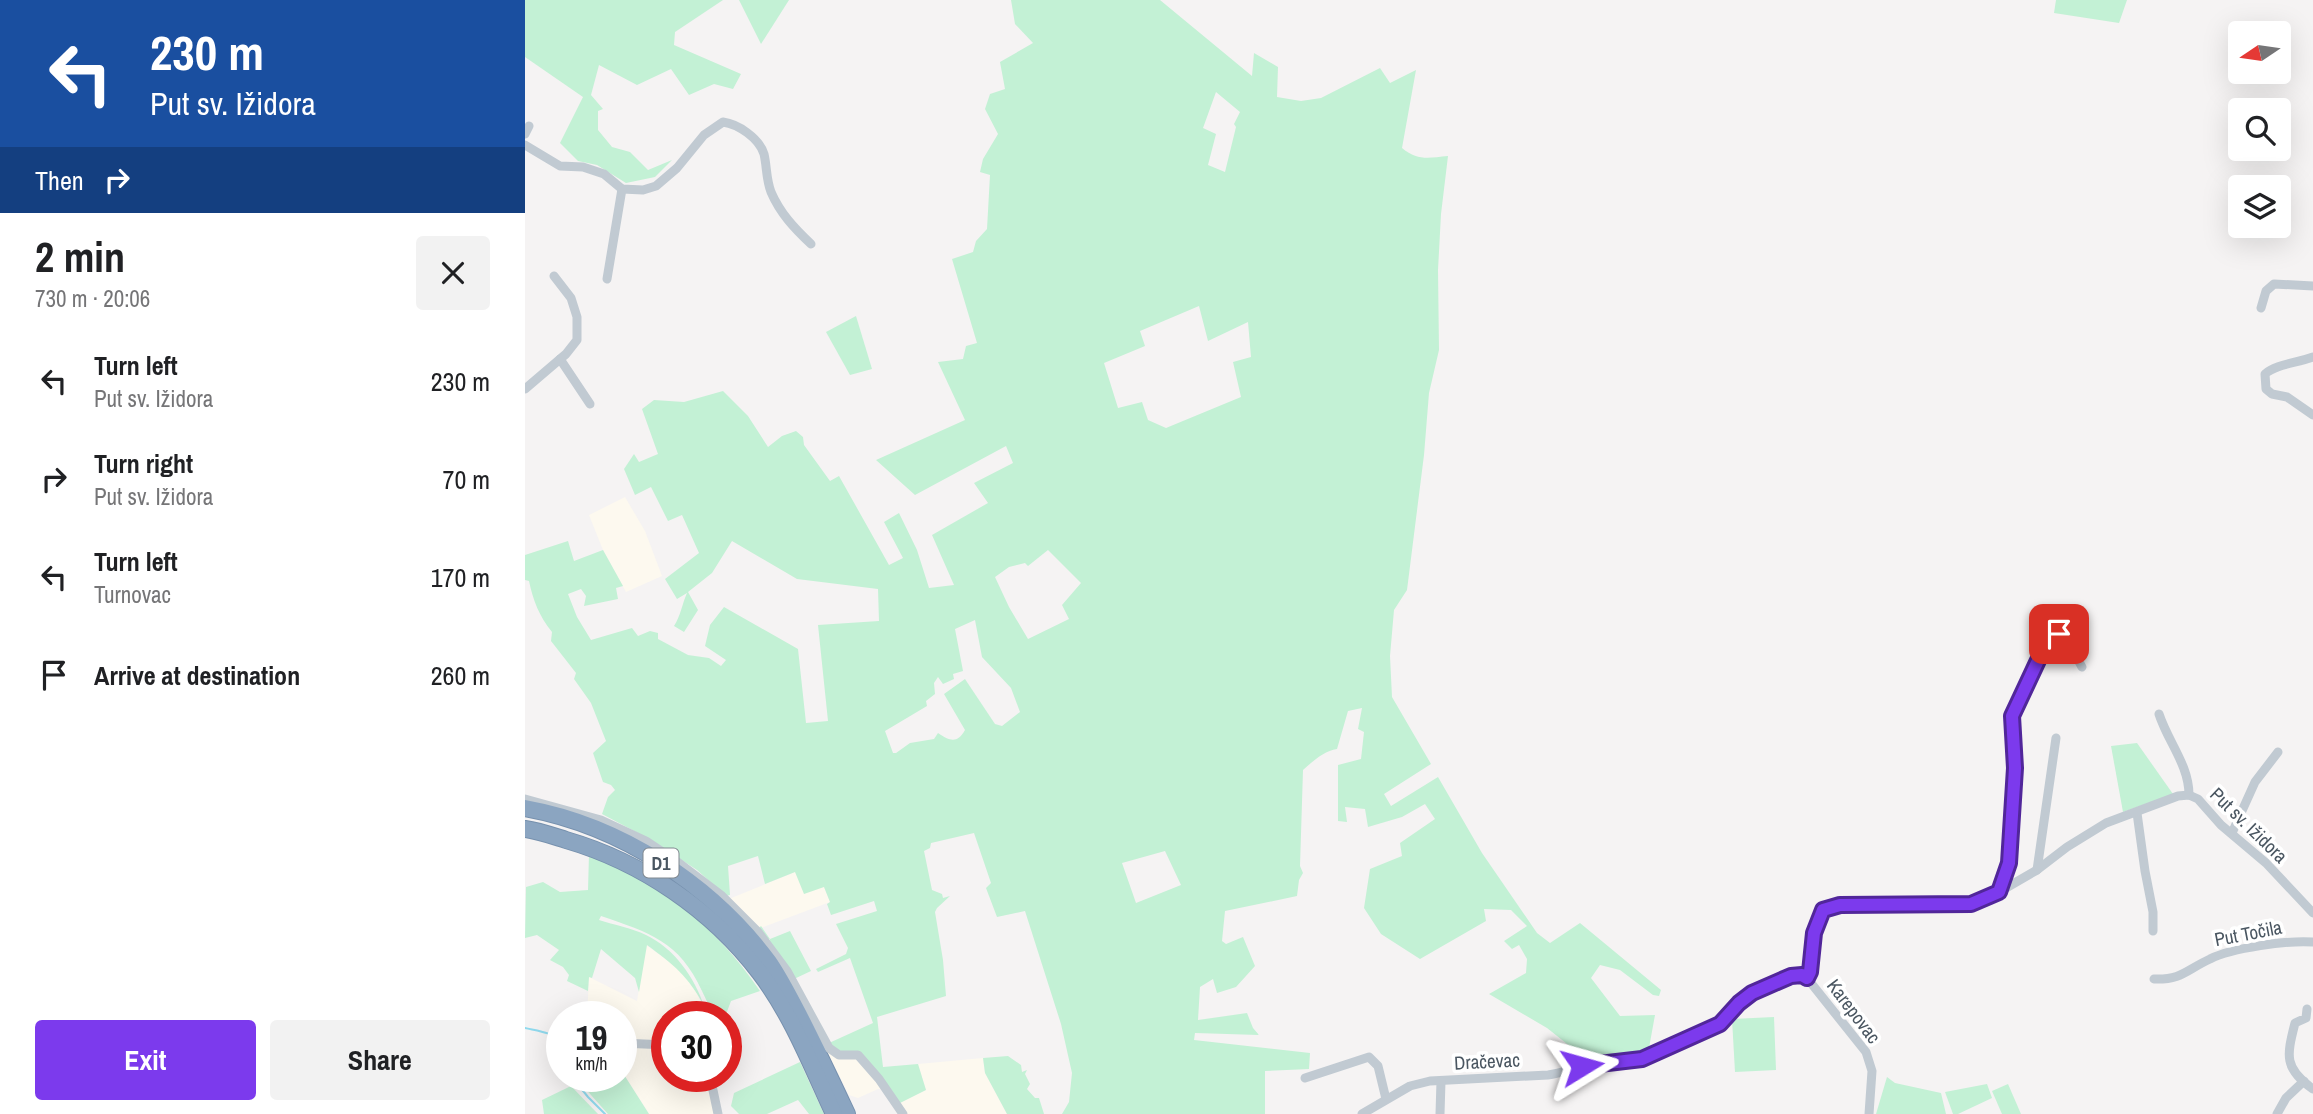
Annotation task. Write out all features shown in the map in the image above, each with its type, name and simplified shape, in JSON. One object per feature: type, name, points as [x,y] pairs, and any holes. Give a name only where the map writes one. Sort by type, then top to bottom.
[{"type":"highway","name":"D1","points":[[525,808],[577,821],[621,841],[689,881],[713,902],[769,962],[849,1106]]},
{"type":"highway","name":"D1","points":[[525,829],[593,847],[644,871],[708,918],[737,947],[768,985],[800,1041],[834,1114]]},
{"type":"street","points":[[525,145],[561,166],[583,167],[604,174],[622,189],[643,190],[656,186],[677,168],[704,135],[723,121],[737,124],[764,151],[767,182],[783,215],[811,244]]},
{"type":"street","points":[[607,279],[622,189]]},
{"type":"street","points":[[525,389],[560,359],[577,340],[577,317],[571,298],[554,276]]},
{"type":"street","points":[[2261,309],[2266,291],[2274,284],[2313,286]]},
{"type":"street","points":[[2313,358],[2272,368],[2265,374],[2266,389],[2273,394],[2287,397],[2313,415]]},
{"type":"street","points":[[560,359],[590,404]]},
{"type":"street","points":[[1999,892],[2009,863],[2015,768],[2012,716],[2052,632],[2067,639],[2082,667]]},
{"type":"street","name":"Put sv. Ižidora","points":[[2159,714],[2186,773],[2189,795]]},
{"type":"street","points":[[2037,870],[2056,738]]},
{"type":"street","points":[[2232,833],[2256,782],[2278,752]]},
{"type":"street","name":"Put sv. Ižidora","points":[[1805,977],[1810,972],[1814,933],[1823,910],[1852,904],[1971,904],[1999,892],[2037,870],[2067,847],[2106,823],[2178,796],[2189,795],[2198,799],[2221,825],[2266,863],[2313,913]]},
{"type":"street","points":[[525,799],[601,820],[646,841],[721,895],[758,932],[787,971],[829,1048],[839,1055],[858,1055],[879,1079],[903,1114]]},
{"type":"street","points":[[2137,813],[2153,912],[2153,931]]},
{"type":"street","name":"Put Točila","points":[[2154,979],[2172,980],[2211,958],[2238,951],[2290,942],[2313,942]]},
{"type":"street","name":"Dračevac","points":[[1363,1114],[1411,1086],[1430,1081],[1548,1074],[1596,1063],[1642,1059],[1720,1024],[1752,993],[1791,976],[1805,977]]},
{"type":"street","name":"Karepovac","points":[[1805,977],[1866,1052],[1872,1072],[1869,1114]]},
{"type":"street","points":[[2307,1009],[2306,1018],[2295,1023],[2288,1061],[2313,1088]]},
{"type":"street","points":[[1305,1078],[1369,1057],[1378,1066],[1387,1099]]},
{"type":"street","name":"Dračevac","points":[[1440,1114],[1441,1081]]},
{"type":"street","points":[[2277,1114],[2286,1098],[2304,1081]]},
{"type":"street","points":[[714,1092],[718,1114]]},
{"type":"shaded area","points":[[625,497],[645,531],[662,576],[626,592],[603,550],[589,515]]},
{"type":"shaded area","points":[[795,872],[824,887],[830,902],[758,929],[729,899]]},
{"type":"shaded area","points":[[646,945],[677,967],[695,989],[700,1001],[651,1001],[651,1092],[715,1092],[718,1114],[649,1114],[635,1092],[637,1001]]},
{"type":"shaded area","points":[[589,977],[637,1001],[588,1001]]},
{"type":"shaded area","points":[[827,1052],[835,1057],[858,1059],[883,1089],[858,1098],[849,1095]]},
{"type":"shaded area","points":[[983,1058],[985,1073],[1007,1114],[901,1114],[895,1105],[926,1090],[918,1064]]},
{"type":"green space","points":[[525,0],[723,0],[675,32],[674,45],[741,74],[733,89],[714,84],[689,95],[671,69],[637,85],[599,65],[591,95],[603,109],[598,111],[598,130],[612,147],[630,152],[648,170],[672,160],[655,177],[626,183],[597,165],[578,161],[560,143],[583,97],[525,57]]},
{"type":"green space","points":[[739,0],[789,0],[761,44]]},
{"type":"green space","points":[[1011,0],[1160,0],[1252,76],[1254,53],[1278,67],[1277,97],[1301,101],[1321,98],[1380,68],[1390,83],[1416,70],[1402,148],[1418,157],[1448,156],[1438,270],[1439,350],[1429,393],[1407,590],[1394,610],[1390,656],[1392,697],[1431,764],[1384,794],[1391,806],[1438,777],[1482,853],[1537,933],[1550,943],[1580,923],[1661,990],[1659,996],[1653,995],[1620,970],[1600,965],[1591,978],[1620,1016],[1655,1015],[1649,1048],[1641,1055],[1586,1059],[1547,1028],[1489,994],[1526,973],[1527,959],[1519,945],[1512,949],[1504,941],[1527,926],[1511,910],[1484,909],[1486,921],[1420,959],[1381,934],[1364,908],[1370,869],[1402,856],[1400,843],[1435,819],[1425,804],[1402,817],[1368,827],[1365,809],[1345,807],[1347,822],[1338,821],[1338,765],[1361,759],[1364,732],[1358,729],[1362,708],[1348,711],[1337,749],[1323,754],[1303,770],[1300,866],[1303,873],[1299,880],[1297,896],[1225,911],[1222,941],[1226,944],[1243,937],[1255,966],[1236,987],[1217,993],[1213,979],[1200,987],[1198,1020],[1247,1013],[1259,1035],[1195,1033],[1194,1040],[1310,1053],[1309,1069],[1265,1071],[1265,1114],[1062,1114],[1069,1102],[1072,1073],[1061,1024],[1025,911],[997,917],[986,888],[991,883],[974,833],[931,843],[930,848],[924,851],[932,890],[942,894],[943,898],[950,896],[935,912],[946,996],[877,1017],[883,1067],[918,1064],[926,1090],[900,1103],[870,1063],[838,1051],[829,1043],[873,1023],[850,958],[818,972],[816,969],[846,954],[848,948],[836,924],[877,911],[874,901],[831,915],[827,904],[830,902],[824,887],[804,894],[795,872],[765,884],[758,856],[728,866],[730,895],[726,896],[697,870],[653,841],[602,814],[608,797],[615,790],[603,782],[593,753],[606,741],[591,703],[574,679],[576,673],[551,641],[552,632],[537,608],[529,581],[525,580],[525,555],[568,541],[574,561],[603,550],[623,586],[616,588],[618,599],[584,606],[586,596],[581,589],[568,594],[577,617],[591,640],[632,628],[638,636],[650,631],[658,633],[658,639],[688,655],[709,658],[721,666],[726,660],[705,646],[710,625],[724,607],[798,649],[806,723],[828,721],[818,625],[879,621],[878,589],[797,579],[732,541],[712,573],[688,592],[698,610],[684,632],[674,626],[687,593],[677,599],[665,579],[699,553],[682,515],[668,521],[651,487],[635,495],[624,469],[634,454],[639,462],[658,454],[642,409],[654,400],[684,402],[723,391],[748,416],[768,447],[782,436],[796,431],[803,437],[804,445],[830,481],[839,476],[889,565],[903,558],[884,522],[899,513],[917,550],[929,588],[954,585],[932,535],[988,503],[974,483],[1013,463],[1006,446],[915,495],[876,460],[965,420],[938,362],[963,359],[966,346],[977,343],[952,259],[973,252],[976,241],[987,229],[990,175],[980,172],[983,159],[998,134],[985,109],[990,94],[1005,89],[1000,62],[1033,43],[1015,24]],"holes":[[[1216,92],[1240,112],[1234,124],[1236,127],[1225,172],[1208,165],[1216,134],[1203,128]],[[1199,306],[1208,341],[1248,322],[1251,357],[1233,362],[1241,397],[1166,428],[1148,420],[1142,402],[1118,408],[1104,363],[1145,346],[1140,331]],[[1048,550],[1081,583],[1062,605],[1069,619],[1028,639],[995,577],[1009,567],[1025,563],[1028,566]],[[975,620],[982,657],[1011,688],[1020,712],[1002,726],[995,724],[965,679],[944,694],[965,730],[959,737],[950,739],[938,733],[934,739],[910,743],[893,753],[885,731],[927,706],[926,701],[935,694],[934,683],[938,677],[943,684],[954,679],[953,674],[963,671],[955,629]],[[1165,851],[1181,885],[1136,903],[1122,863]]]},
{"type":"green space","points":[[2056,0],[2127,0],[2119,23],[2054,13]]},
{"type":"green space","points":[[856,316],[872,369],[850,375],[826,332]]},
{"type":"green space","points":[[2137,743],[2173,794],[2123,812],[2111,746]]},
{"type":"green space","points":[[589,854],[641,880],[685,909],[724,945],[760,991],[731,1001],[706,1001],[693,974],[673,950],[648,934],[601,916],[599,920],[641,933],[666,948],[689,975],[702,1001],[680,972],[647,945],[639,992],[635,978],[601,949],[592,978],[589,977],[588,991],[567,981],[569,975],[563,967],[550,960],[559,950],[537,935],[525,938],[526,887],[543,882],[560,892],[588,890]]},
{"type":"green space","points":[[761,926],[770,939],[758,929]]},
{"type":"green space","points":[[790,931],[811,971],[794,979],[768,942]]},
{"type":"green space","points":[[1774,1017],[1776,1070],[1735,1072],[1732,1019]]},
{"type":"green space","points":[[1008,1056],[1021,1065],[1022,1072],[1027,1070],[1025,1074],[1030,1084],[1027,1089],[1035,1098],[1039,1098],[1044,1114],[1007,1114],[985,1073],[983,1058]]},
{"type":"green space","points":[[800,1062],[824,1114],[809,1114],[798,1100],[767,1114],[739,1114],[731,1106],[734,1093],[742,1092],[742,1089]]},
{"type":"green space","points":[[1887,1077],[1895,1083],[1941,1093],[1946,1114],[1876,1114]]},
{"type":"green space","points":[[1987,1084],[1992,1098],[1953,1114],[1945,1092]]},
{"type":"green space","points":[[2008,1084],[2021,1114],[2002,1114],[1992,1091]]},
{"type":"green space","points":[[559,1092],[577,1092],[598,1114],[544,1114],[542,1100]]},
{"type":"green space","points":[[588,1092],[635,1092],[649,1114],[608,1114]]},
{"type":"waterway","points":[[525,1028],[546,1033]]},
{"type":"waterway","points":[[584,1092],[605,1114]]},
{"type":"route","points":[[1582,1066],[1642,1059],[1720,1024],[1752,993],[1791,976],[1802,975],[1807,978],[1814,933],[1823,910],[1840,905],[1887,903],[1947,906],[1971,904],[1999,892],[2009,863],[2015,768],[2012,716],[2049,637],[2052,632],[2059,634]]}]
